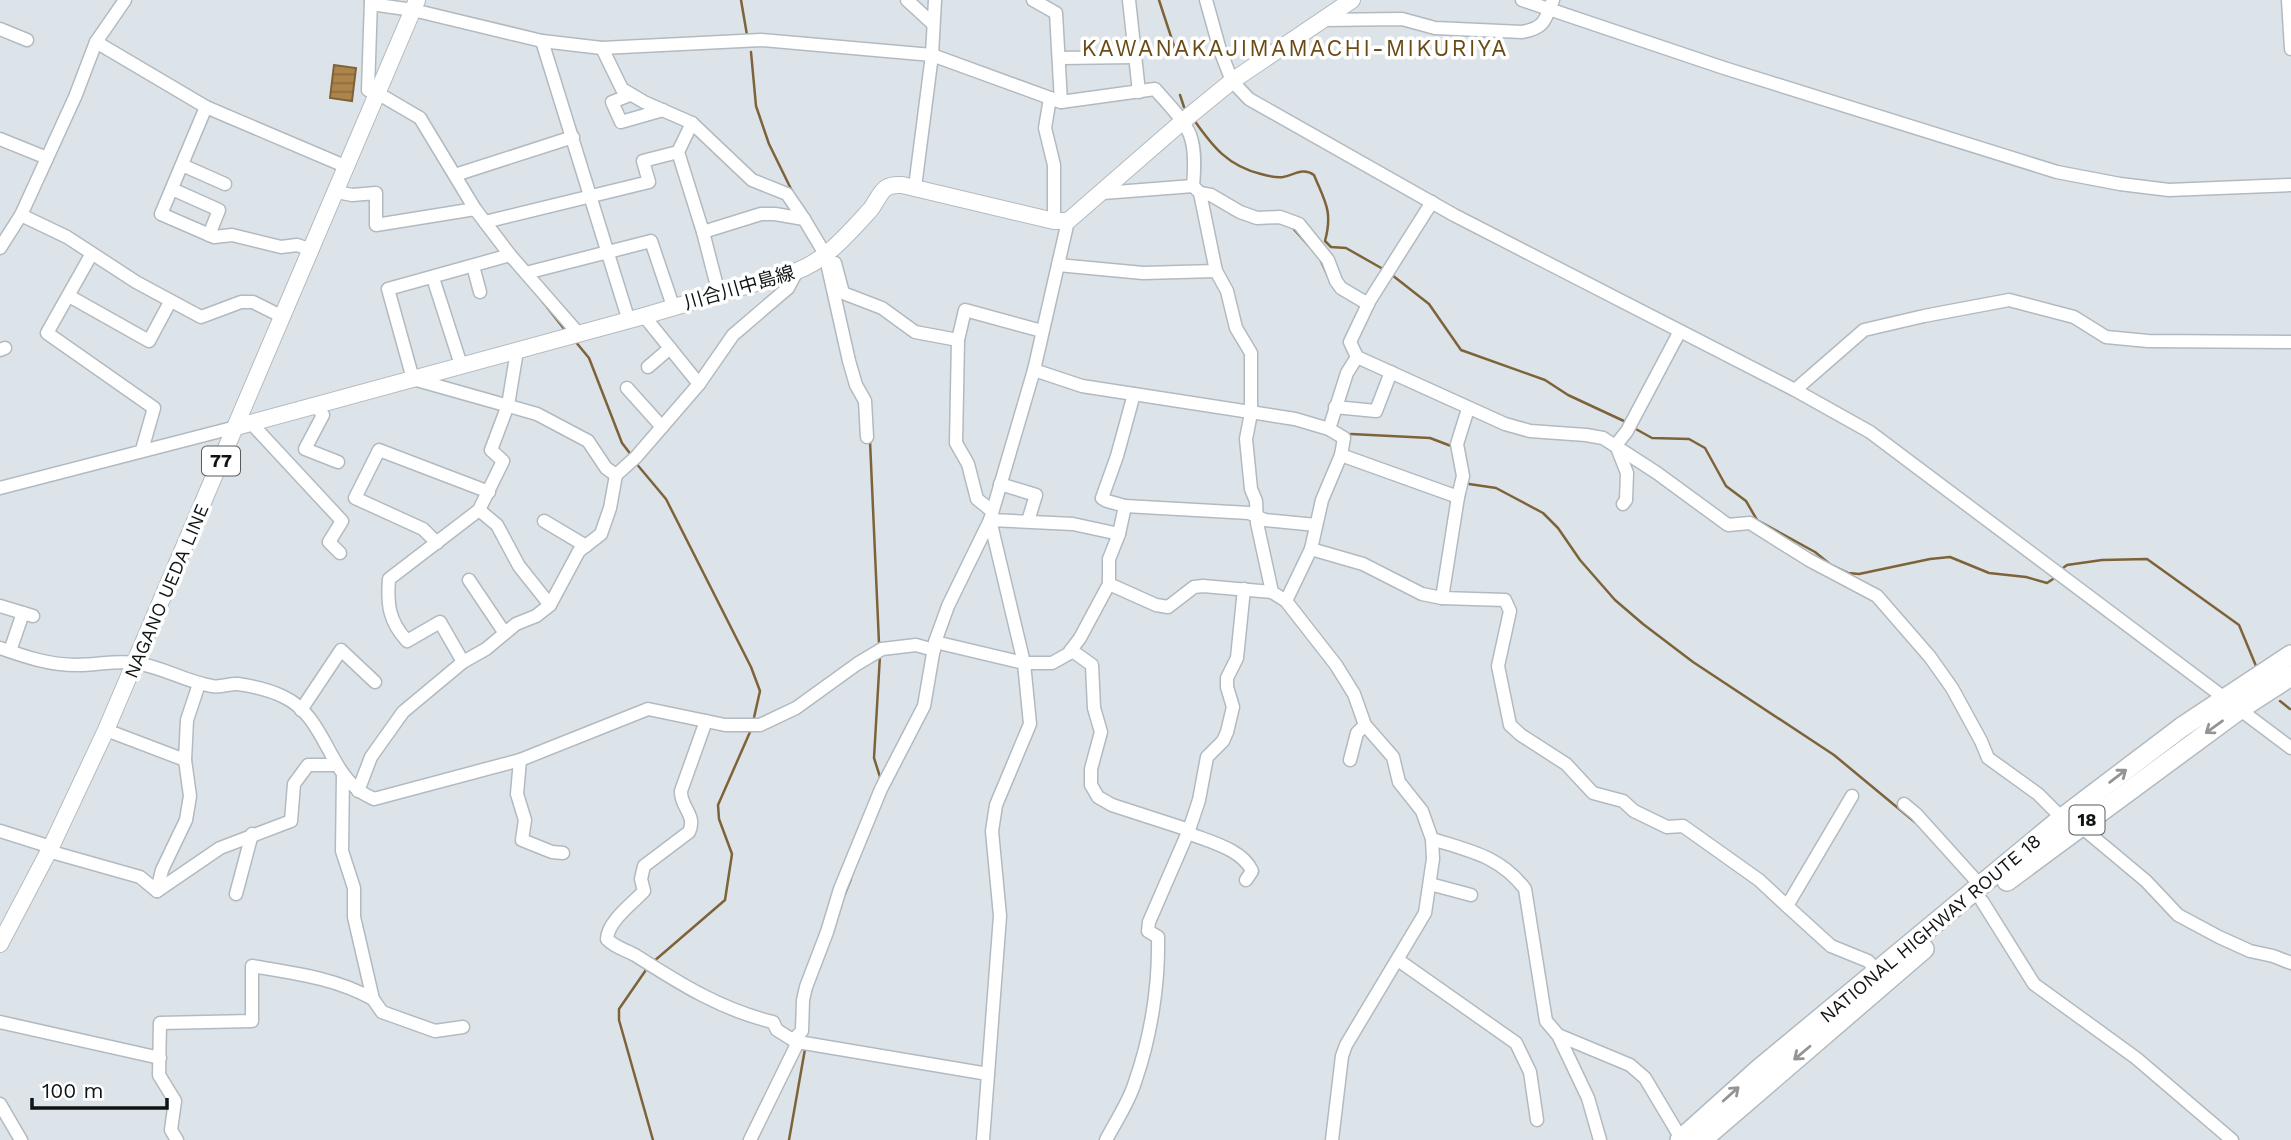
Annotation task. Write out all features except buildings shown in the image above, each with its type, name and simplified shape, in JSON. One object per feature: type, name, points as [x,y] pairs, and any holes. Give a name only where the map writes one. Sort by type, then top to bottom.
[{"type":"highway","name":"NATIONAL HIGHWAY ROUTE 18","points":[[1681,1140],[1749,1078],[1877,971],[2071,822],[2233,703],[2291,655]]},
{"type":"highway","name":"NATIONAL HIGHWAY ROUTE 18","points":[[2233,703],[2291,676]]},
{"type":"highway","name":"NATIONAL HIGHWAY ROUTE 18","points":[[1702,1140],[1981,893]]},
{"type":"main road","points":[[1061,221],[1103,193],[1232,81],[1352,0]]},
{"type":"main road","name":"NAGANO UEDA LINE","points":[[0,944],[106,730],[243,425],[283,317],[415,5]]},
{"type":"main road","name":"川合川中島線","points":[[243,425],[797,271],[809,266],[829,251],[872,208],[883,190],[891,185],[915,187],[1061,221]]},
{"type":"street","points":[[0,248],[21,215],[96,42],[125,0]]},
{"type":"street","points":[[907,0],[932,23]]},
{"type":"street","points":[[915,187],[932,55],[934,0]]},
{"type":"street","points":[[750,1140],[802,1031],[806,987],[840,889],[881,789],[924,706],[935,646],[948,606],[991,515],[1034,370],[1058,265],[1061,221],[1054,165],[1045,128],[1055,100],[1060,58],[1056,13],[1033,0]]},
{"type":"street","points":[[1129,0],[1139,92]]},
{"type":"street","points":[[1206,0],[1232,81],[1249,99],[1432,202],[1795,390],[1870,432],[2291,744]]},
{"type":"street","points":[[1522,0],[1551,4],[1724,68],[2057,172],[2169,190],[2291,185]]},
{"type":"street","points":[[2288,0],[2291,49]]},
{"type":"street","points":[[578,332],[510,255],[475,209],[420,118],[368,90],[371,2],[415,5],[542,41],[602,48],[761,40],[932,55],[1055,100],[1155,89],[1183,121],[1191,135],[1195,146],[1197,189],[1216,271],[1227,290],[1236,328],[1251,353],[1251,413],[1246,439],[1251,489],[1256,501],[1272,592]]},
{"type":"street","points":[[1322,20],[1402,19],[1435,28],[1522,32],[1534,30],[1543,24],[1551,4]]},
{"type":"street","points":[[0,29],[27,40]]},
{"type":"street","points":[[542,41],[608,252],[636,317],[670,348],[699,384]]},
{"type":"street","points":[[96,42],[206,107],[347,167]]},
{"type":"street","points":[[602,48],[622,89],[692,123],[752,180],[787,194],[829,251],[843,293],[882,308],[915,332],[958,340]]},
{"type":"street","points":[[1060,58],[1134,57]]},
{"type":"street","points":[[630,94],[612,102],[621,122],[663,110]]},
{"type":"street","points":[[206,107],[161,214],[214,237],[232,235],[281,247],[297,245],[312,250]]},
{"type":"street","points":[[692,123],[678,152],[719,294]]},
{"type":"street","points":[[455,175],[573,137]]},
{"type":"street","points":[[0,139],[47,158]]},
{"type":"street","points":[[485,222],[649,182],[643,161],[678,152]]},
{"type":"street","points":[[182,164],[225,184]]},
{"type":"street","points":[[172,189],[219,209],[209,235]]},
{"type":"street","points":[[1103,193],[1197,189],[1257,218],[1280,217],[1299,224],[1328,260],[1341,288],[1368,304]]},
{"type":"street","points":[[337,192],[352,195],[376,193],[376,225],[475,209]]},
{"type":"street","points":[[1432,202],[1368,304],[1350,342],[1357,357],[1505,424],[1530,431],[1603,438],[1616,444],[1728,524],[1750,523],[1809,560],[1877,596],[1921,646],[1952,688],[1988,758],[2038,794],[2146,881],[2178,915],[2250,951],[2291,963]]},
{"type":"street","points":[[703,232],[761,214],[804,219]]},
{"type":"street","points":[[21,215],[67,237],[91,255],[170,302],[201,317],[241,302],[253,302],[283,317]]},
{"type":"street","points":[[526,273],[651,241],[673,306]]},
{"type":"street","points":[[829,251],[849,361],[856,385],[865,401],[867,437]]},
{"type":"street","points":[[91,255],[47,333],[154,408],[142,450]]},
{"type":"street","points":[[510,255],[388,289],[414,379],[537,414],[588,441],[606,468],[616,475]]},
{"type":"street","points":[[1058,265],[1143,273],[1216,271]]},
{"type":"street","points":[[473,266],[481,292]]},
{"type":"street","points":[[358,791],[371,757],[402,712],[463,662],[486,649],[504,632],[536,616],[550,605],[579,551],[601,534],[610,508],[616,475],[636,457],[699,384],[733,335],[788,288],[797,271]]},
{"type":"street","points":[[433,278],[461,365]]},
{"type":"street","points":[[69,296],[149,341],[170,302]]},
{"type":"street","points":[[1795,390],[1864,330],[2008,300],[2074,317],[2106,337],[2148,341],[2291,342]]},
{"type":"street","points":[[983,1140],[1000,916],[992,831],[996,805],[1030,724],[1024,663],[991,515],[977,499],[968,464],[956,443],[958,340],[965,310],[1042,331]]},
{"type":"street","points":[[1616,444],[1628,431],[1679,331]]},
{"type":"street","points":[[648,367],[670,348]]},
{"type":"street","points":[[463,662],[440,622],[407,641],[395,628],[388,596],[390,579],[479,509],[489,492],[503,461],[491,450],[508,405],[516,351]]},
{"type":"street","points":[[1329,429],[1347,373],[1357,357]]},
{"type":"street","points":[[1034,370],[1082,386],[1295,419],[1329,429],[1344,438],[1341,455],[1322,500],[1311,549],[1286,601]]},
{"type":"street","points":[[1335,407],[1376,411],[1391,372]]},
{"type":"street","points":[[627,388],[662,427]]},
{"type":"street","points":[[1135,394],[1102,498],[1125,506],[1192,508],[1257,515],[1265,520],[1316,524]]},
{"type":"street","points":[[316,406],[323,415],[305,449],[338,462]]},
{"type":"street","points":[[1442,598],[1463,476],[1457,444],[1468,409]]},
{"type":"street","points":[[0,488],[243,425],[342,521],[329,542],[340,553]]},
{"type":"street","points":[[1616,444],[1627,473],[1626,500],[1623,504]]},
{"type":"street","points":[[437,542],[423,529],[355,498],[379,450],[489,492]]},
{"type":"street","points":[[1341,455],[1458,497]]},
{"type":"street","points":[[1000,484],[1036,495],[1028,521]]},
{"type":"street","points":[[0,606],[28,614],[5,649],[47,663],[135,663],[198,684],[217,687],[236,683],[282,696],[301,710],[322,735],[340,770],[358,791],[374,799],[520,760],[648,709],[725,725],[760,725],[796,708],[857,664],[883,649],[935,646],[1024,663],[1052,663],[1071,650],[1109,584],[1109,559],[1119,534],[1125,506]]},
{"type":"street","points":[[479,509],[497,525],[519,566],[550,605]]},
{"type":"street","points":[[991,515],[1073,524],[1119,534]]},
{"type":"street","points":[[544,520],[586,546]]},
{"type":"street","points":[[1311,549],[1363,564],[1422,594],[1442,598],[1505,600],[1510,611],[1498,666],[1510,724],[1521,736],[1566,764],[1593,793],[1623,801],[1634,811],[1667,827],[1684,826],[1759,880],[1831,946],[1868,961],[1877,971]]},
{"type":"street","points":[[469,580],[504,632]]},
{"type":"street","points":[[1109,584],[1156,605],[1168,607],[1194,587],[1272,592],[1286,601],[1336,665],[1354,694],[1365,725],[1393,757],[1399,782],[1422,811],[1432,839],[1430,884],[1425,913],[1346,1045],[1342,1056],[1332,1140]]},
{"type":"street","points":[[1106,1140],[1135,1083],[1150,1020],[1158,937],[1148,931],[1149,922],[1188,832],[1199,800],[1207,757],[1223,741],[1233,707],[1227,678],[1237,658],[1244,589]]},
{"type":"street","points":[[301,710],[341,650],[375,682]]},
{"type":"street","points":[[1071,650],[1092,665],[1094,708],[1101,732],[1091,769],[1091,785],[1098,797],[1241,856],[1252,871],[1246,880]]},
{"type":"street","points":[[157,891],[162,870],[186,820],[190,796],[185,760],[187,720],[198,684]]},
{"type":"street","points":[[706,721],[681,791],[681,799],[692,818],[689,832],[644,866],[641,879],[644,891],[615,921],[606,934],[607,939],[658,972],[722,1007],[748,1017],[773,1022],[777,1030],[796,1041],[988,1074]]},
{"type":"street","points":[[1350,760],[1357,733],[1365,725]]},
{"type":"street","points":[[106,730],[185,760]]},
{"type":"street","points":[[520,760],[517,794],[525,820],[523,841],[552,852],[563,853]]},
{"type":"street","points":[[157,891],[220,848],[291,821],[294,784],[308,765],[340,770]]},
{"type":"street","points":[[340,770],[342,851],[354,888],[354,917],[373,999],[382,1012],[435,1031],[463,1027]]},
{"type":"street","points":[[1787,906],[1852,796]]},
{"type":"street","points":[[1904,804],[1916,814],[1981,893],[2034,984],[2136,1059],[2232,1140]]},
{"type":"street","points":[[0,831],[140,877],[157,891]]},
{"type":"street","points":[[236,894],[252,834]]},
{"type":"street","points":[[1432,839],[1497,862],[1508,869],[1525,889],[1546,1021],[1558,1035],[1588,1098],[1600,1140]]},
{"type":"street","points":[[1430,884],[1471,895]]},
{"type":"street","points":[[1398,960],[1516,1043],[1530,1072],[1537,1120]]},
{"type":"street","points":[[177,1140],[172,1130],[175,1101],[159,1074],[160,1023],[252,1021],[252,966],[312,976],[357,990],[373,999]]},
{"type":"street","points":[[0,1022],[160,1058]]},
{"type":"street","points":[[1558,1035],[1630,1065],[1645,1078],[1681,1140]]},
{"type":"street","points":[[0,1104],[20,1140]]},
{"type":"shaded area","points":[[334,65],[356,68],[352,101],[330,98]]},
{"type":"waterway","points":[[741,0],[747,35]]},
{"type":"waterway","points":[[1159,0],[1176,52]]},
{"type":"waterway","points":[[751,52],[756,106],[769,144],[792,191]]},
{"type":"waterway","points":[[1180,95],[1184,107]]},
{"type":"waterway","points":[[1194,120],[1215,147],[1239,166],[1274,177],[1302,172],[1314,175],[1328,214],[1325,241],[1331,247],[1346,248],[1383,269]]},
{"type":"waterway","points":[[1291,226],[1308,245]]},
{"type":"waterway","points":[[1321,261],[1331,283]]},
{"type":"waterway","points":[[1392,275],[1429,304],[1461,350],[1545,380],[1568,395],[1626,422]]},
{"type":"waterway","points":[[539,297],[565,330]]},
{"type":"waterway","points":[[575,341],[589,358],[622,443],[632,456]]},
{"type":"waterway","points":[[1634,428],[1652,438],[1689,439],[1705,448],[1726,486],[1746,501],[1757,520],[1848,573],[1859,574],[1950,557],[1989,573],[2026,577],[2047,583],[2056,577]]},
{"type":"waterway","points":[[1351,434],[1430,438],[1451,446]]},
{"type":"waterway","points":[[870,441],[879,643]]},
{"type":"waterway","points":[[635,462],[666,499],[751,667],[760,691],[753,722]]},
{"type":"waterway","points":[[1466,481],[1469,484],[1496,488],[1543,513],[1615,600],[1643,624],[1693,662],[1834,755],[1916,823]]},
{"type":"waterway","points":[[2063,568],[2067,565],[2102,560],[2147,559],[2239,625],[2256,666]]},
{"type":"waterway","points":[[880,655],[874,758],[881,780]]},
{"type":"waterway","points":[[2280,701],[2290,709]]},
{"type":"waterway","points":[[653,962],[725,900],[732,854],[719,819],[718,805],[750,732]]},
{"type":"waterway","points":[[844,896],[851,879]]},
{"type":"waterway","points":[[648,967],[619,1009],[619,1020],[653,1140]]},
{"type":"waterway","points":[[789,1140],[805,1049]]},
{"type":"district","name":"KAWANAKAJIMAMACHI-MIKURIYA","points":[[1295,48]]}]
